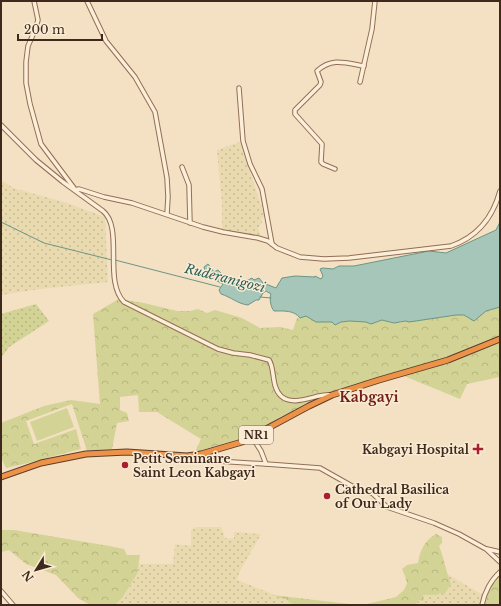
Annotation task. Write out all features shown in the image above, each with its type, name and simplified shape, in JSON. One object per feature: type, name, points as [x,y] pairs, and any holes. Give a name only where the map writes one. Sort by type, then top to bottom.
[{"type":"highway","name":"NR1","points":[[1,477],[41,463],[86,454],[126,452],[187,456],[231,446],[252,437],[309,406],[332,396],[379,380],[448,360],[500,339]]},
{"type":"street","points":[[34,1],[38,20],[28,46],[26,62],[26,83],[30,104],[41,144],[75,190]]},
{"type":"street","points":[[87,1],[106,41],[135,77],[155,112],[167,178],[167,214]]},
{"type":"street","points":[[360,82],[372,29],[375,1]]},
{"type":"street","points":[[335,169],[321,162],[322,144],[294,112],[320,85],[321,82],[318,71],[327,64],[334,62],[364,66]]},
{"type":"street","points":[[239,88],[243,141],[250,164],[262,189],[272,244]]},
{"type":"street","points":[[1,124],[36,160],[108,215],[111,225],[115,284],[120,297],[124,302],[218,349],[269,360],[272,365],[272,375],[281,396],[300,400],[325,395],[332,396]]},
{"type":"street","points":[[182,167],[189,185],[190,223]]},
{"type":"street","points":[[75,190],[79,189],[104,197],[132,203],[190,223],[222,232],[258,238],[296,256],[324,259],[359,257],[451,246],[480,229],[497,203],[500,191]]},
{"type":"street","points":[[252,437],[266,464]]},
{"type":"street","points":[[187,456],[201,460],[320,468],[359,490],[372,493],[387,507],[447,528],[486,549],[500,562]]},
{"type":"street","points":[[486,549],[500,552]]},
{"type":"street","points":[[482,605],[485,593],[494,578],[500,572]]},
{"type":"street","points":[[1,591],[13,605]]},
{"type":"shaded area","points":[[240,142],[265,217],[261,218],[262,223],[258,228],[261,236],[222,230],[222,203],[217,150]]},
{"type":"shaded area","points":[[1,180],[13,188],[67,203],[105,217],[108,282],[40,289],[1,295]]},
{"type":"shaded area","points":[[196,527],[221,527],[225,538],[234,539],[234,532],[261,534],[239,573],[237,580],[287,600],[294,605],[115,605],[122,598],[137,574],[138,564],[173,564],[175,544],[191,546],[191,530]]},
{"type":"shaded area","points":[[447,574],[483,595],[479,605],[417,605],[415,603],[422,595],[437,595],[451,584]]},
{"type":"green space","points":[[119,299],[177,311],[190,311],[198,309],[207,313],[215,310],[242,318],[260,328],[280,327],[293,330],[297,318],[306,316],[314,321],[332,322],[335,325],[341,322],[349,321],[366,322],[371,324],[382,320],[397,323],[456,315],[464,315],[474,321],[486,311],[500,307],[500,377],[467,384],[460,399],[404,376],[333,393],[280,417],[257,434],[195,452],[201,439],[157,412],[139,412],[138,395],[120,397],[120,410],[127,413],[129,421],[117,423],[112,449],[87,451],[72,404],[26,421],[34,444],[76,429],[81,449],[6,468],[1,457],[1,423],[44,406],[71,400],[100,404],[93,314]]},
{"type":"green space","points":[[36,304],[49,321],[9,347],[1,358],[1,314]]},
{"type":"green space","points":[[67,408],[74,427],[37,441],[30,422]]},
{"type":"green space","points":[[1,530],[14,530],[124,549],[127,555],[140,555],[137,574],[122,598],[115,605],[90,605],[78,598],[56,575],[26,564],[9,550],[1,552]]},
{"type":"green space","points":[[436,534],[442,537],[442,543],[439,546],[451,584],[444,595],[440,593],[437,595],[423,595],[423,601],[418,600],[416,603],[417,605],[358,605],[396,597],[404,590],[407,583],[402,569],[407,565],[418,563],[424,546],[432,536]]},
{"type":"green space","points":[[500,569],[500,605],[479,605],[483,595]]},
{"type":"green space","points":[[272,595],[358,605],[294,605],[287,600]]},
{"type":"water","points":[[500,222],[500,307],[486,311],[474,321],[464,315],[456,315],[394,323],[382,320],[371,324],[366,322],[349,321],[341,322],[335,325],[332,322],[316,322],[306,316],[300,318],[292,312],[274,311],[270,298],[271,294],[266,291],[259,300],[256,300],[248,305],[221,294],[219,290],[223,284],[209,276],[204,267],[208,264],[214,272],[218,270],[226,277],[234,281],[242,282],[252,278],[254,280],[259,278],[263,283],[276,288],[282,278],[295,276],[315,276],[321,279],[323,276],[320,269],[323,268],[333,269],[339,266],[354,266],[429,251],[446,253],[496,230]]},
{"type":"waterway","name":"Ruderanigozi","points":[[1,222],[44,243],[112,260]]},
{"type":"waterway","name":"Ruderanigozi","points":[[115,260],[220,287]]},
{"type":"waterway","name":"Ruderanigozi","points":[[260,297],[271,298]]},
{"type":"place","name":"Kabgayi Hospital","points":[[478,449]]},
{"type":"place","name":"Petit Seminaire Saint Leon Kabgayi","points":[[125,465]]},
{"type":"place","name":"Cathedral Basilica of Our Lady","points":[[327,496]]},
{"type":"district","name":"Kabgayi","points":[[369,397]]}]
